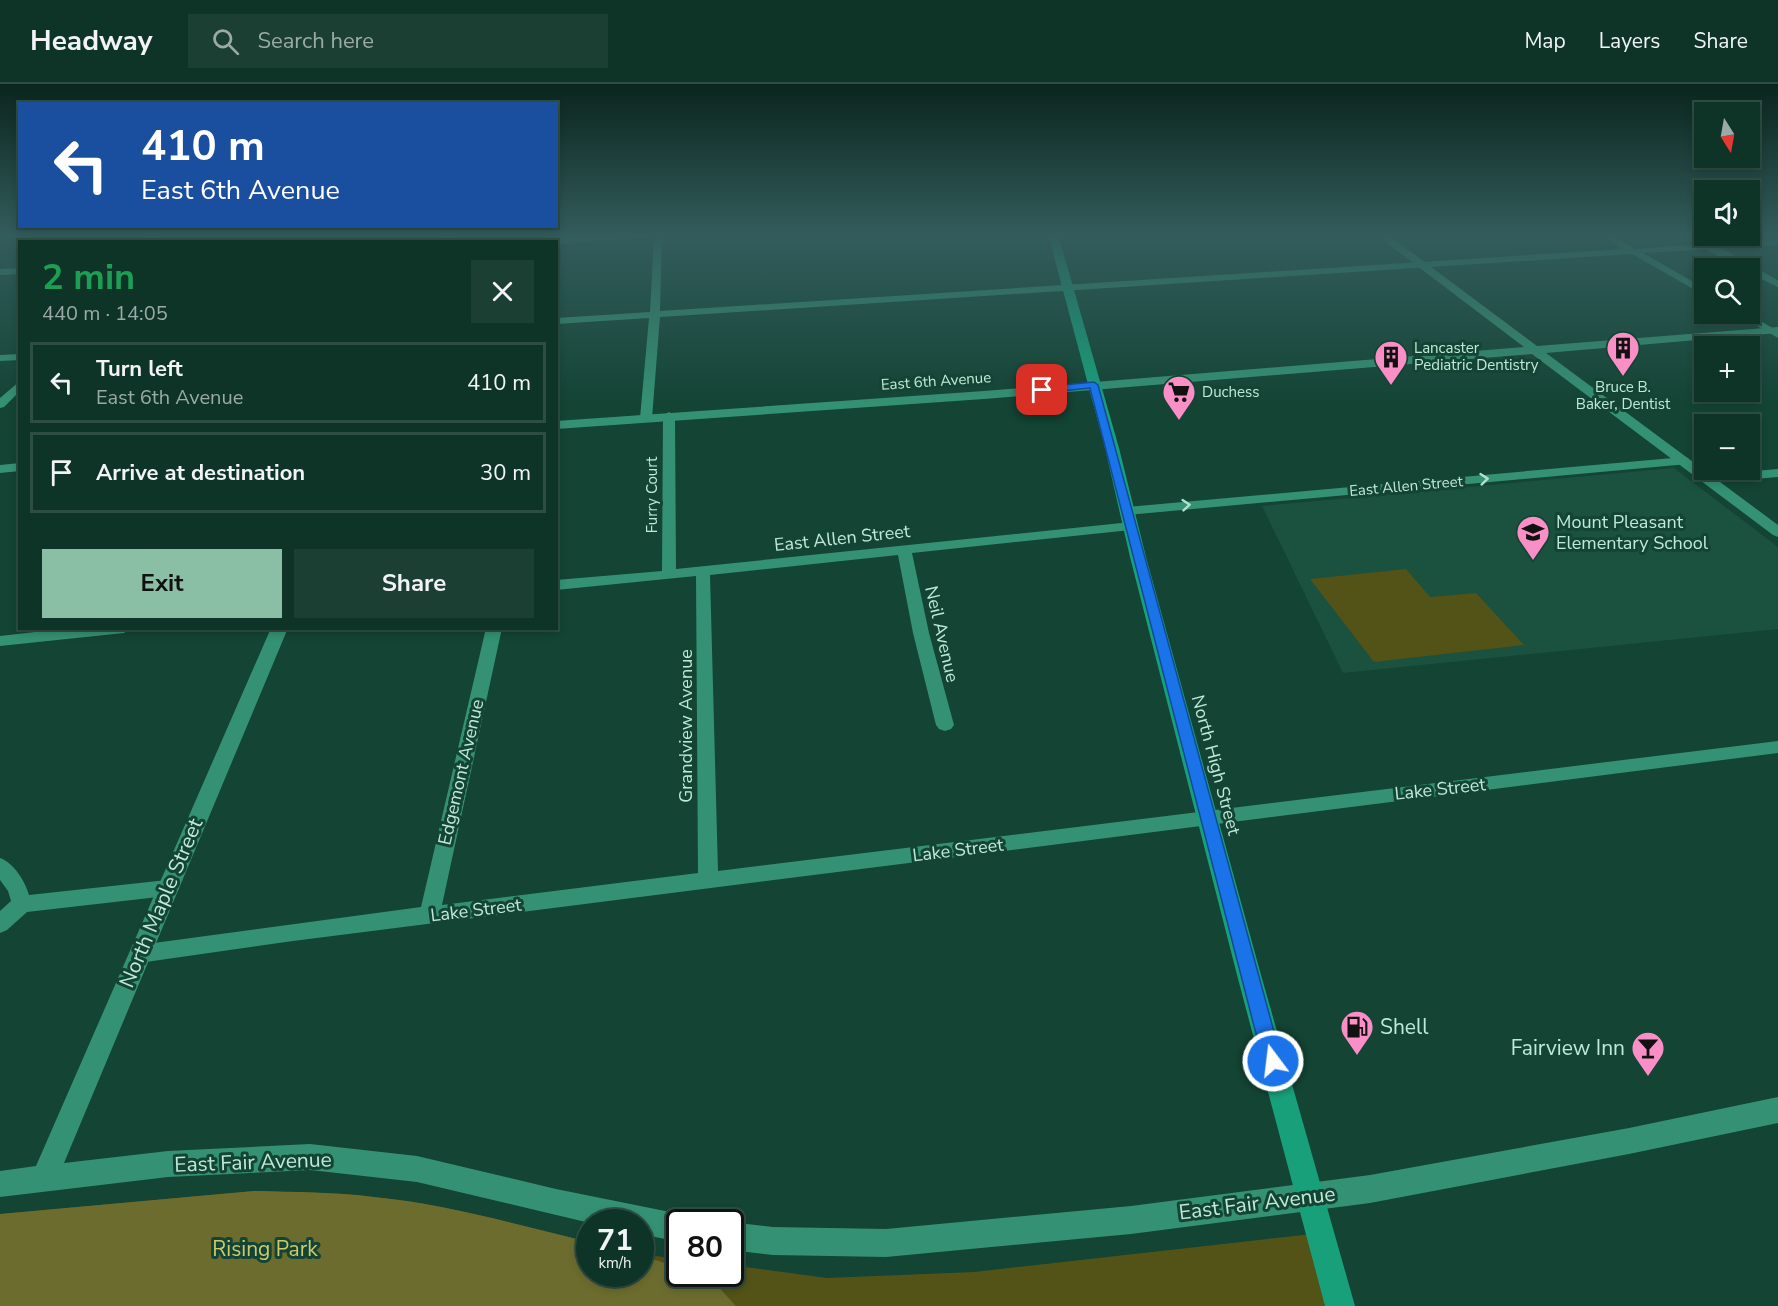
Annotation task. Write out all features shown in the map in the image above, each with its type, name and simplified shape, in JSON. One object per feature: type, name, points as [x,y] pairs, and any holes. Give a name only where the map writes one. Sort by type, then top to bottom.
[{"type":"highway","name":"North High Street","points":[[1068,291],[1249,975],[1340,1306]]},
{"type":"street","points":[[646,418],[656,291]]},
{"type":"street","points":[[558,321],[1035,291]]},
{"type":"street","points":[[1455,291],[1694,468]]},
{"type":"street","points":[[1760,324],[1776,332]]},
{"type":"street","name":"East 6th Avenue","points":[[558,425],[1776,332]]},
{"type":"street","points":[[0,358],[18,357]]},
{"type":"street","points":[[0,405],[18,386]]},
{"type":"street","name":"Furry Court","points":[[669,416],[669,574]]},
{"type":"street","name":"East Allen Street","points":[[558,585],[904,550],[1129,519],[1684,461]]},
{"type":"street","points":[[0,469],[18,467]]},
{"type":"street","points":[[1760,474],[1778,473]]},
{"type":"street","points":[[1710,480],[1778,532]]},
{"type":"street","name":"Neil Avenue","points":[[904,550],[924,644],[945,725]]},
{"type":"street","name":"Grandview Avenue","points":[[703,571],[708,880]]},
{"type":"street","points":[[0,641],[105,630]]},
{"type":"street","name":"North Maple Street","points":[[44,1179],[279,630]]},
{"type":"street","name":"Edgemont Avenue","points":[[429,916],[494,630]]},
{"type":"street","name":"Lake Street","points":[[139,954],[708,880],[1778,747]]},
{"type":"street","points":[[0,866],[17,887],[22,904]]},
{"type":"street","points":[[0,924],[22,904],[167,888]]},
{"type":"street","name":"East Fair Avenue","points":[[744,1238],[773,1241],[886,1243],[1124,1221],[1285,1198],[1310,1197],[1433,1178],[1778,1110]]},
{"type":"street","name":"East Fair Avenue","points":[[0,1184],[168,1164],[310,1157],[417,1169],[556,1203],[666,1225]]},
{"type":"shaded area","name":"Mount Pleasant Elementary School","points":[[1674,468],[1778,547],[1778,629],[1343,673],[1262,506]]},
{"type":"green space","points":[[1406,569],[1430,597],[1476,593],[1524,645],[1374,662],[1310,579]]},
{"type":"green space","name":"Rising Park","points":[[254,1191],[314,1192],[401,1200],[455,1210],[576,1239],[576,1287],[654,1287],[654,1256],[666,1257],[666,1287],[744,1287],[744,1267],[827,1278],[974,1272],[1320,1233],[1340,1306],[0,1306],[0,1214]]},
{"type":"green space","name":"Rising Park","points":[[254,1191],[314,1192],[401,1200],[455,1210],[576,1239],[576,1287],[654,1287],[654,1259],[666,1264],[666,1287],[718,1287],[736,1306],[0,1306],[0,1214]]},
{"type":"place","name":"Bruce B. Baker, Dentist","points":[[1623,377]]},
{"type":"place","name":"Lancaster Pediatric Dentistry","points":[[1391,386]]},
{"type":"place","name":"Duchess","points":[[1179,421]]},
{"type":"place","name":"Mount Pleasant Elementary School","points":[[1533,561]]},
{"type":"place","name":"Shell","points":[[1357,1056]]},
{"type":"place","name":"Fairview Inn","points":[[1648,1077]]},
{"type":"route","points":[[1042,390],[1094,385],[1273,1061]]}]
